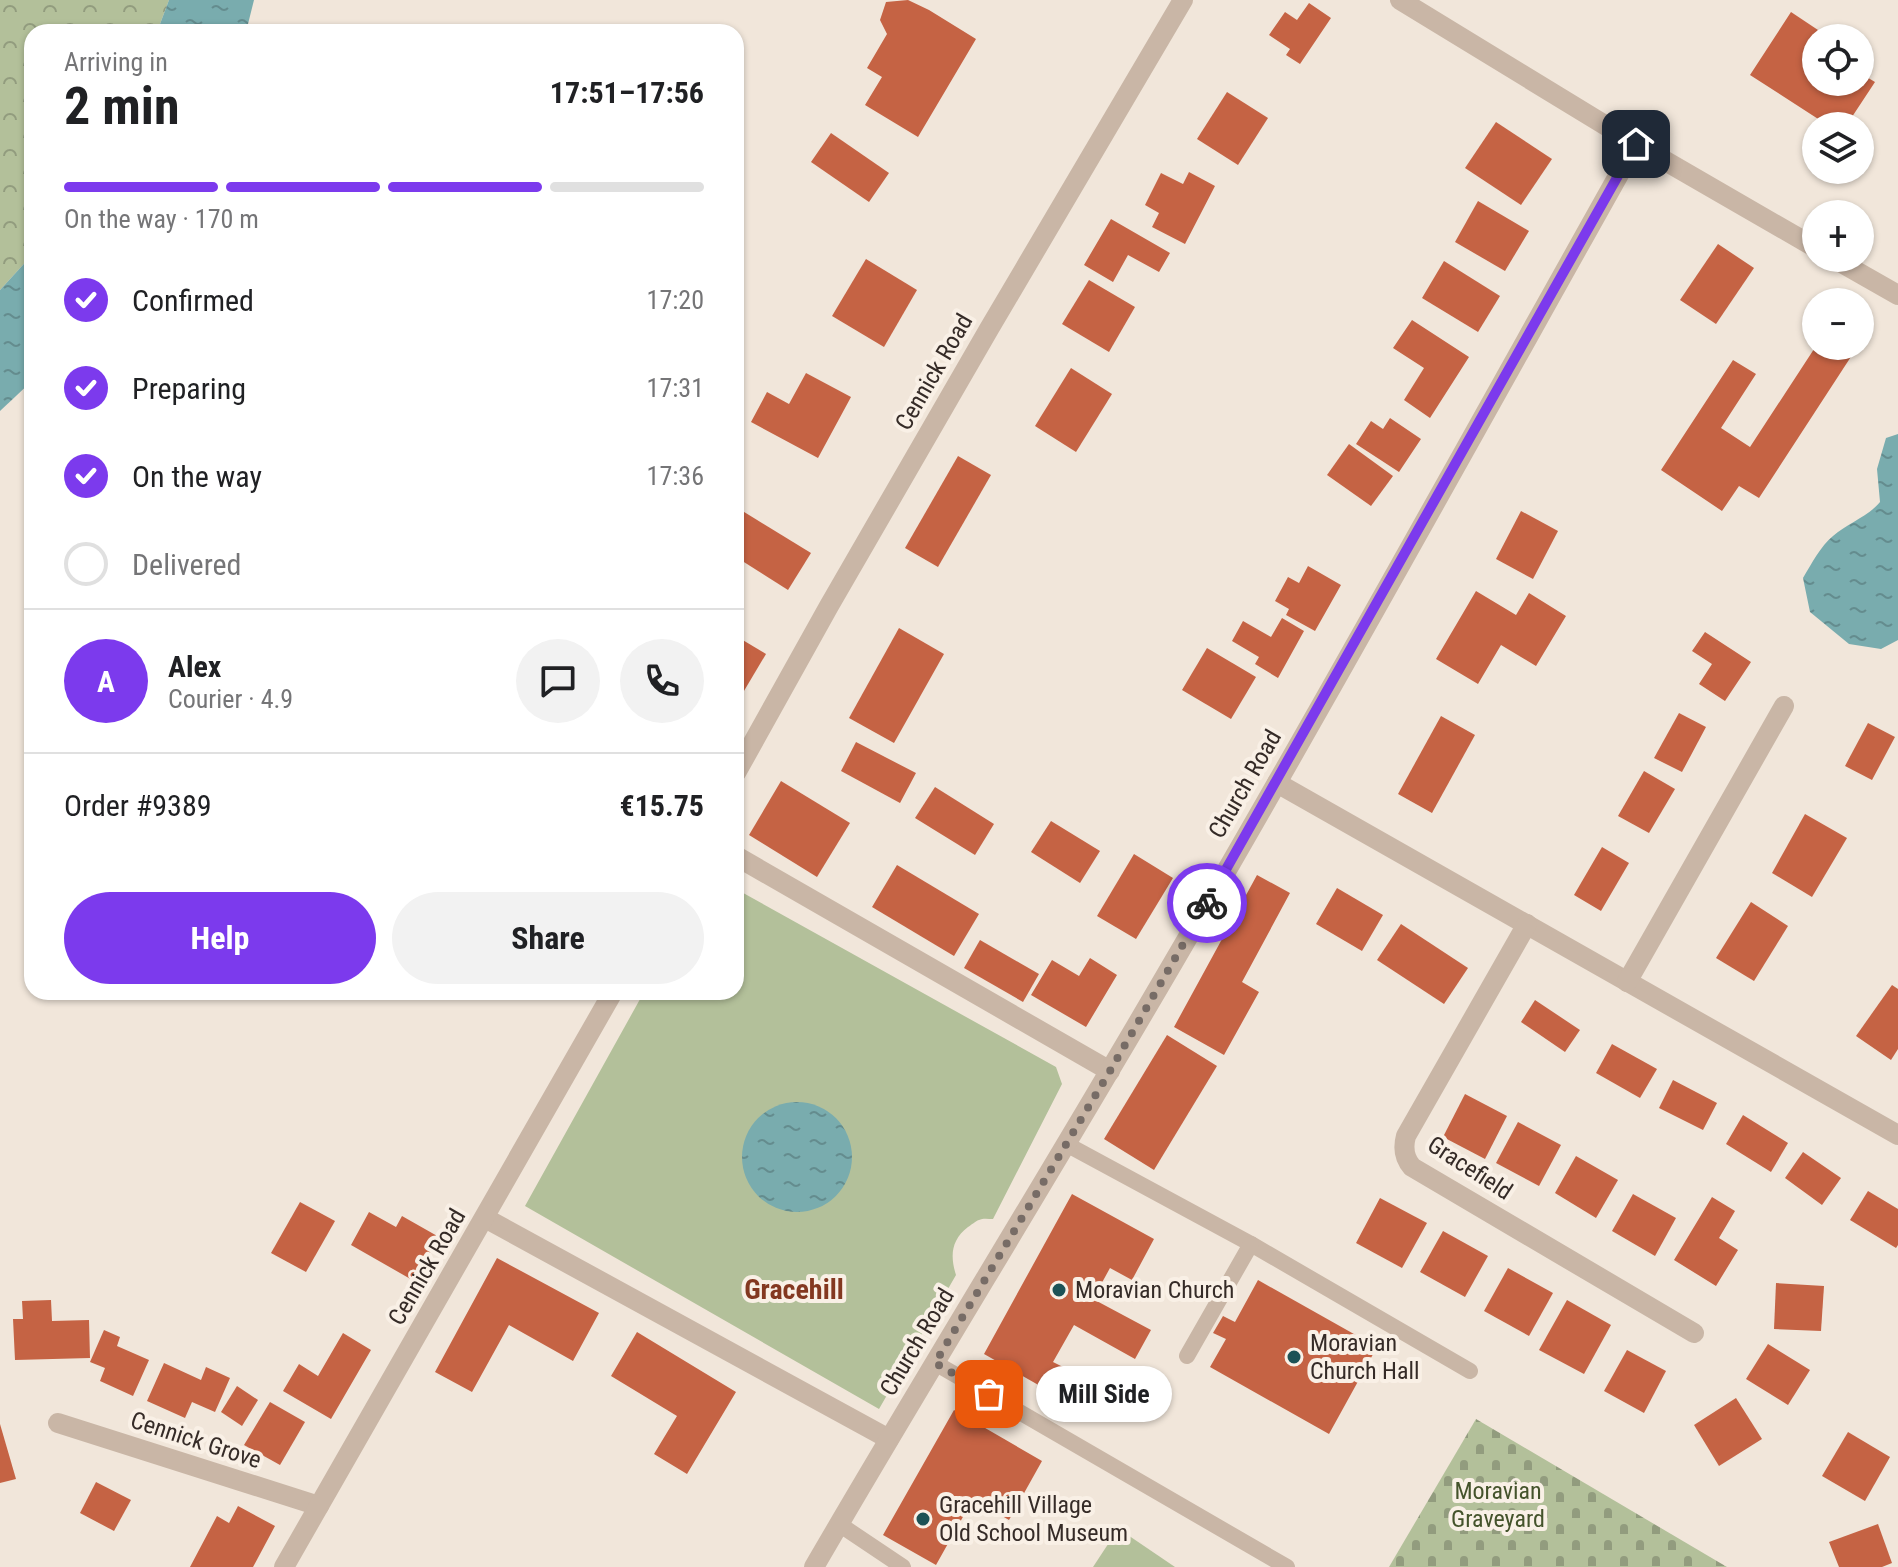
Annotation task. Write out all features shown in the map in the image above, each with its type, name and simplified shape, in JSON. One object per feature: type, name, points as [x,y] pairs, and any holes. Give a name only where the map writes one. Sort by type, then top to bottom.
[{"type":"street","name":"Cennick Road","points":[[744,759],[965,370],[1183,0]]},
{"type":"street","points":[[1400,0],[1636,144],[1802,240]]},
{"type":"street","name":"Church Road","points":[[814,1567],[1110,1071],[1277,783],[1636,144]]},
{"type":"street","points":[[1858,272],[1898,295]]},
{"type":"street","points":[[1627,982],[1784,706]]},
{"type":"street","points":[[1277,783],[1898,1135]]},
{"type":"street","points":[[744,861],[1110,1071]]},
{"type":"street","name":"Gracefield","points":[[1527,924],[1406,1136],[1404,1151],[1407,1159],[1412,1167],[1694,1333]]},
{"type":"street","name":"Cennick Road","points":[[284,1567],[608,1000]]},
{"type":"street","points":[[485,1218],[889,1439]]},
{"type":"street","name":"Cennick Grove","points":[[58,1423],[319,1506]]},
{"type":"lane","points":[[1066,1144],[1251,1244],[1470,1371]]},
{"type":"lane","points":[[1187,1356],[1251,1244]]},
{"type":"lane","points":[[935,1363],[1287,1567]]},
{"type":"lane","points":[[839,1524],[903,1567]]},
{"type":"green space","points":[[0,0],[169,0],[160,24],[24,24],[24,264],[0,290]]},
{"type":"green space","points":[[744,893],[1056,1067],[1062,1084],[993,1219],[978,1220],[958,1237],[953,1255],[956,1275],[879,1409],[525,1206],[640,1000],[744,1000]]},
{"type":"green space","name":"Moravian Graveyard","points":[[1476,1419],[1727,1567],[1389,1567]]},
{"type":"green space","points":[[1119,1529],[1175,1567],[1093,1567]]},
{"type":"water","points":[[169,0],[254,0],[248,24],[160,24]]},
{"type":"water","points":[[24,264],[24,388],[0,411],[0,290]]},
{"type":"water","points":[[1898,434],[1898,640],[1881,649],[1849,644],[1810,612],[1803,578],[1828,540],[1880,502],[1877,469],[1886,438]]},
{"type":"water","points":[[797,1102],[818,1107],[836,1118],[847,1136],[852,1157],[847,1178],[836,1196],[818,1207],[797,1212],[776,1207],[758,1196],[747,1178],[742,1157],[747,1136],[758,1118],[776,1107]]},
{"type":"building","points":[[908,0],[976,39],[918,137],[865,105],[882,77],[867,68],[887,34],[880,20],[886,2]]},
{"type":"building","points":[[1309,3],[1331,18],[1300,64],[1286,55],[1290,49],[1269,35],[1285,12],[1297,20]]},
{"type":"building","points":[[1791,12],[1809,24],[1802,24],[1802,96],[1866,96],[1855,112],[1807,112],[1750,75]]},
{"type":"building","points":[[1227,92],[1268,118],[1238,165],[1197,139]]},
{"type":"building","points":[[1496,122],[1552,159],[1521,205],[1465,168]]},
{"type":"building","points":[[831,133],[889,173],[869,202],[811,162]]},
{"type":"building","points":[[1189,172],[1215,186],[1185,244],[1152,227],[1159,213],[1145,205],[1161,173],[1183,184]]},
{"type":"building","points":[[1478,201],[1529,231],[1505,271],[1455,242]]},
{"type":"building","points":[[1111,219],[1170,253],[1159,272],[1128,255],[1113,282],[1084,265]]},
{"type":"building","points":[[1718,244],[1754,268],[1716,324],[1680,300]]},
{"type":"building","points":[[866,259],[917,290],[884,347],[832,316]]},
{"type":"building","points":[[1444,261],[1500,296],[1478,332],[1422,298]]},
{"type":"building","points":[[1089,280],[1135,307],[1109,352],[1062,324]]},
{"type":"building","points":[[1412,320],[1469,357],[1430,418],[1404,400],[1424,368],[1393,348]]},
{"type":"building","points":[[1733,360],[1756,374],[1721,428],[1750,447],[1807,360],[1849,360],[1759,498],[1739,486],[1722,511],[1661,470]]},
{"type":"building","points":[[1071,368],[1112,394],[1076,452],[1035,426]]},
{"type":"building","points":[[806,373],[851,397],[818,458],[751,422],[767,392],[789,404]]},
{"type":"building","points":[[1390,418],[1421,439],[1399,472],[1356,444],[1371,421],[1383,429]]},
{"type":"building","points":[[1349,444],[1393,476],[1371,506],[1327,475]]},
{"type":"building","points":[[958,456],[991,475],[938,567],[905,548]]},
{"type":"building","points":[[1521,511],[1558,531],[1533,579],[1496,559]]},
{"type":"building","points":[[744,512],[811,553],[788,590],[744,562]]},
{"type":"building","points":[[1308,566],[1341,585],[1315,631],[1286,615],[1289,609],[1275,601],[1288,577],[1299,583]]},
{"type":"building","points":[[1476,591],[1516,615],[1529,593],[1566,616],[1536,666],[1501,645],[1478,684],[1436,659]]},
{"type":"building","points":[[1282,618],[1304,631],[1278,678],[1255,664],[1259,657],[1232,641],[1243,621],[1271,637]]},
{"type":"building","points":[[899,628],[944,654],[894,743],[849,718]]},
{"type":"building","points":[[1705,632],[1751,662],[1725,701],[1699,684],[1712,664],[1692,651]]},
{"type":"building","points":[[744,641],[766,654],[744,691]]},
{"type":"building","points":[[1207,648],[1256,677],[1231,719],[1182,690]]},
{"type":"building","points":[[1679,713],[1706,727],[1682,772],[1654,758]]},
{"type":"building","points":[[1441,716],[1475,735],[1432,813],[1398,794]]},
{"type":"building","points":[[1868,723],[1895,737],[1872,780],[1845,766]]},
{"type":"building","points":[[856,742],[916,773],[900,803],[841,771]]},
{"type":"building","points":[[1644,771],[1675,789],[1649,833],[1618,816]]},
{"type":"building","points":[[781,781],[850,823],[817,877],[749,835]]},
{"type":"building","points":[[935,787],[994,824],[975,855],[915,818]]},
{"type":"building","points":[[1805,814],[1847,838],[1812,897],[1772,873]]},
{"type":"building","points":[[1051,821],[1100,851],[1080,883],[1031,852]]},
{"type":"building","points":[[1602,847],[1629,863],[1601,911],[1574,895]]},
{"type":"building","points":[[1134,854],[1173,878],[1136,939],[1097,916]]},
{"type":"building","points":[[897,865],[979,914],[954,956],[872,907]]},
{"type":"building","points":[[1257,875],[1290,893],[1242,982],[1259,992],[1224,1055],[1174,1027]]},
{"type":"building","points":[[1337,888],[1383,915],[1362,951],[1316,924]]},
{"type":"building","points":[[1751,902],[1788,926],[1754,981],[1716,958]]},
{"type":"building","points":[[1401,924],[1468,968],[1444,1004],[1377,960]]},
{"type":"building","points":[[980,940],[1039,974],[1023,1002],[964,968]]},
{"type":"building","points":[[1090,958],[1117,975],[1086,1027],[1031,995],[1052,960],[1079,976]]},
{"type":"building","points":[[1892,985],[1898,989],[1898,1049],[1891,1060],[1856,1036]]},
{"type":"building","points":[[1535,1000],[1580,1030],[1565,1052],[1521,1022]]},
{"type":"building","points":[[1167,1035],[1217,1066],[1154,1170],[1104,1139]]},
{"type":"building","points":[[1612,1044],[1657,1069],[1640,1098],[1596,1073]]},
{"type":"building","points":[[1673,1080],[1717,1103],[1703,1130],[1659,1108]]},
{"type":"building","points":[[1465,1094],[1507,1116],[1485,1159],[1443,1137]]},
{"type":"building","points":[[1743,1115],[1788,1143],[1771,1172],[1726,1144]]},
{"type":"building","points":[[1518,1122],[1561,1145],[1539,1186],[1496,1163]]},
{"type":"building","points":[[1803,1152],[1841,1178],[1822,1205],[1785,1178]]},
{"type":"building","points":[[1576,1156],[1618,1180],[1596,1218],[1555,1193]]},
{"type":"building","points":[[1868,1191],[1898,1209],[1896,1248],[1850,1220]]},
{"type":"building","name":"Moravian Church","points":[[1072,1194],[1154,1239],[1132,1280],[1110,1268],[1093,1299],[1151,1330],[1135,1359],[1074,1325],[1053,1362],[1069,1370],[1056,1395],[984,1354]]},
{"type":"building","points":[[1633,1194],[1676,1218],[1655,1256],[1612,1231]]},
{"type":"building","points":[[1712,1197],[1735,1211],[1719,1238],[1738,1250],[1716,1286],[1674,1260]]},
{"type":"building","points":[[1380,1198],[1427,1223],[1402,1268],[1356,1243]]},
{"type":"building","points":[[300,1202],[335,1221],[306,1272],[271,1253]]},
{"type":"building","points":[[369,1212],[396,1227],[402,1216],[439,1237],[414,1281],[351,1245]]},
{"type":"building","points":[[1443,1231],[1488,1256],[1465,1297],[1420,1272]]},
{"type":"building","points":[[497,1258],[599,1313],[573,1361],[509,1325],[472,1392],[435,1372]]},
{"type":"building","points":[[1508,1268],[1553,1293],[1529,1336],[1484,1311]]},
{"type":"building","name":"Moravian Church Hall","points":[[1258,1280],[1377,1347],[1329,1434],[1210,1367],[1226,1339],[1213,1333],[1223,1316],[1235,1322]]},
{"type":"building","points":[[1776,1283],[1824,1286],[1821,1331],[1774,1329]]},
{"type":"building","points":[[51,1300],[52,1321],[89,1320],[90,1358],[15,1360],[13,1319],[23,1319],[22,1301]]},
{"type":"building","points":[[1567,1300],[1611,1325],[1584,1374],[1539,1350]]},
{"type":"building","points":[[104,1330],[120,1337],[117,1346],[149,1360],[133,1396],[100,1381],[105,1368],[90,1362]]},
{"type":"building","points":[[637,1332],[736,1392],[687,1474],[654,1454],[677,1416],[611,1376]]},
{"type":"building","points":[[343,1333],[371,1350],[331,1419],[283,1391],[299,1364],[318,1376]]},
{"type":"building","points":[[1768,1344],[1810,1370],[1788,1405],[1746,1379]]},
{"type":"building","points":[[1627,1350],[1666,1371],[1644,1413],[1604,1391]]},
{"type":"building","points":[[164,1363],[201,1380],[206,1367],[230,1378],[215,1412],[192,1402],[185,1418],[147,1401]]},
{"type":"building","points":[[237,1386],[258,1400],[242,1426],[221,1412]]},
{"type":"building","points":[[1736,1398],[1762,1439],[1719,1466],[1694,1425]]},
{"type":"building","points":[[270,1402],[305,1422],[280,1465],[244,1445]]},
{"type":"building","points":[[954,1410],[1042,1461],[1009,1520],[973,1499],[936,1565],[883,1535]]},
{"type":"building","points":[[0,1424],[16,1479],[0,1483]]},
{"type":"building","points":[[1848,1432],[1890,1457],[1865,1501],[1822,1476]]},
{"type":"building","points":[[96,1482],[131,1500],[114,1531],[80,1513]]},
{"type":"building","points":[[238,1506],[275,1526],[253,1567],[190,1567],[217,1516],[229,1523]]},
{"type":"building","points":[[1878,1524],[1892,1563],[1882,1567],[1839,1567],[1829,1542]]},
{"type":"way so far","points":[[989,1394],[935,1363],[1207,903]]},
{"type":"place","name":"Moravian Church","points":[[1059,1290]]},
{"type":"place","name":"Moravian Church Hall","points":[[1294,1357]]},
{"type":"place","name":"Mill Side","points":[[989,1394]]},
{"type":"place","name":"Gracehill Village Old School Museum","points":[[923,1519]]},
{"type":"district","name":"Gracehill","points":[[794,1289]]},
{"type":"route","points":[[1207,903],[1636,144]]}]
